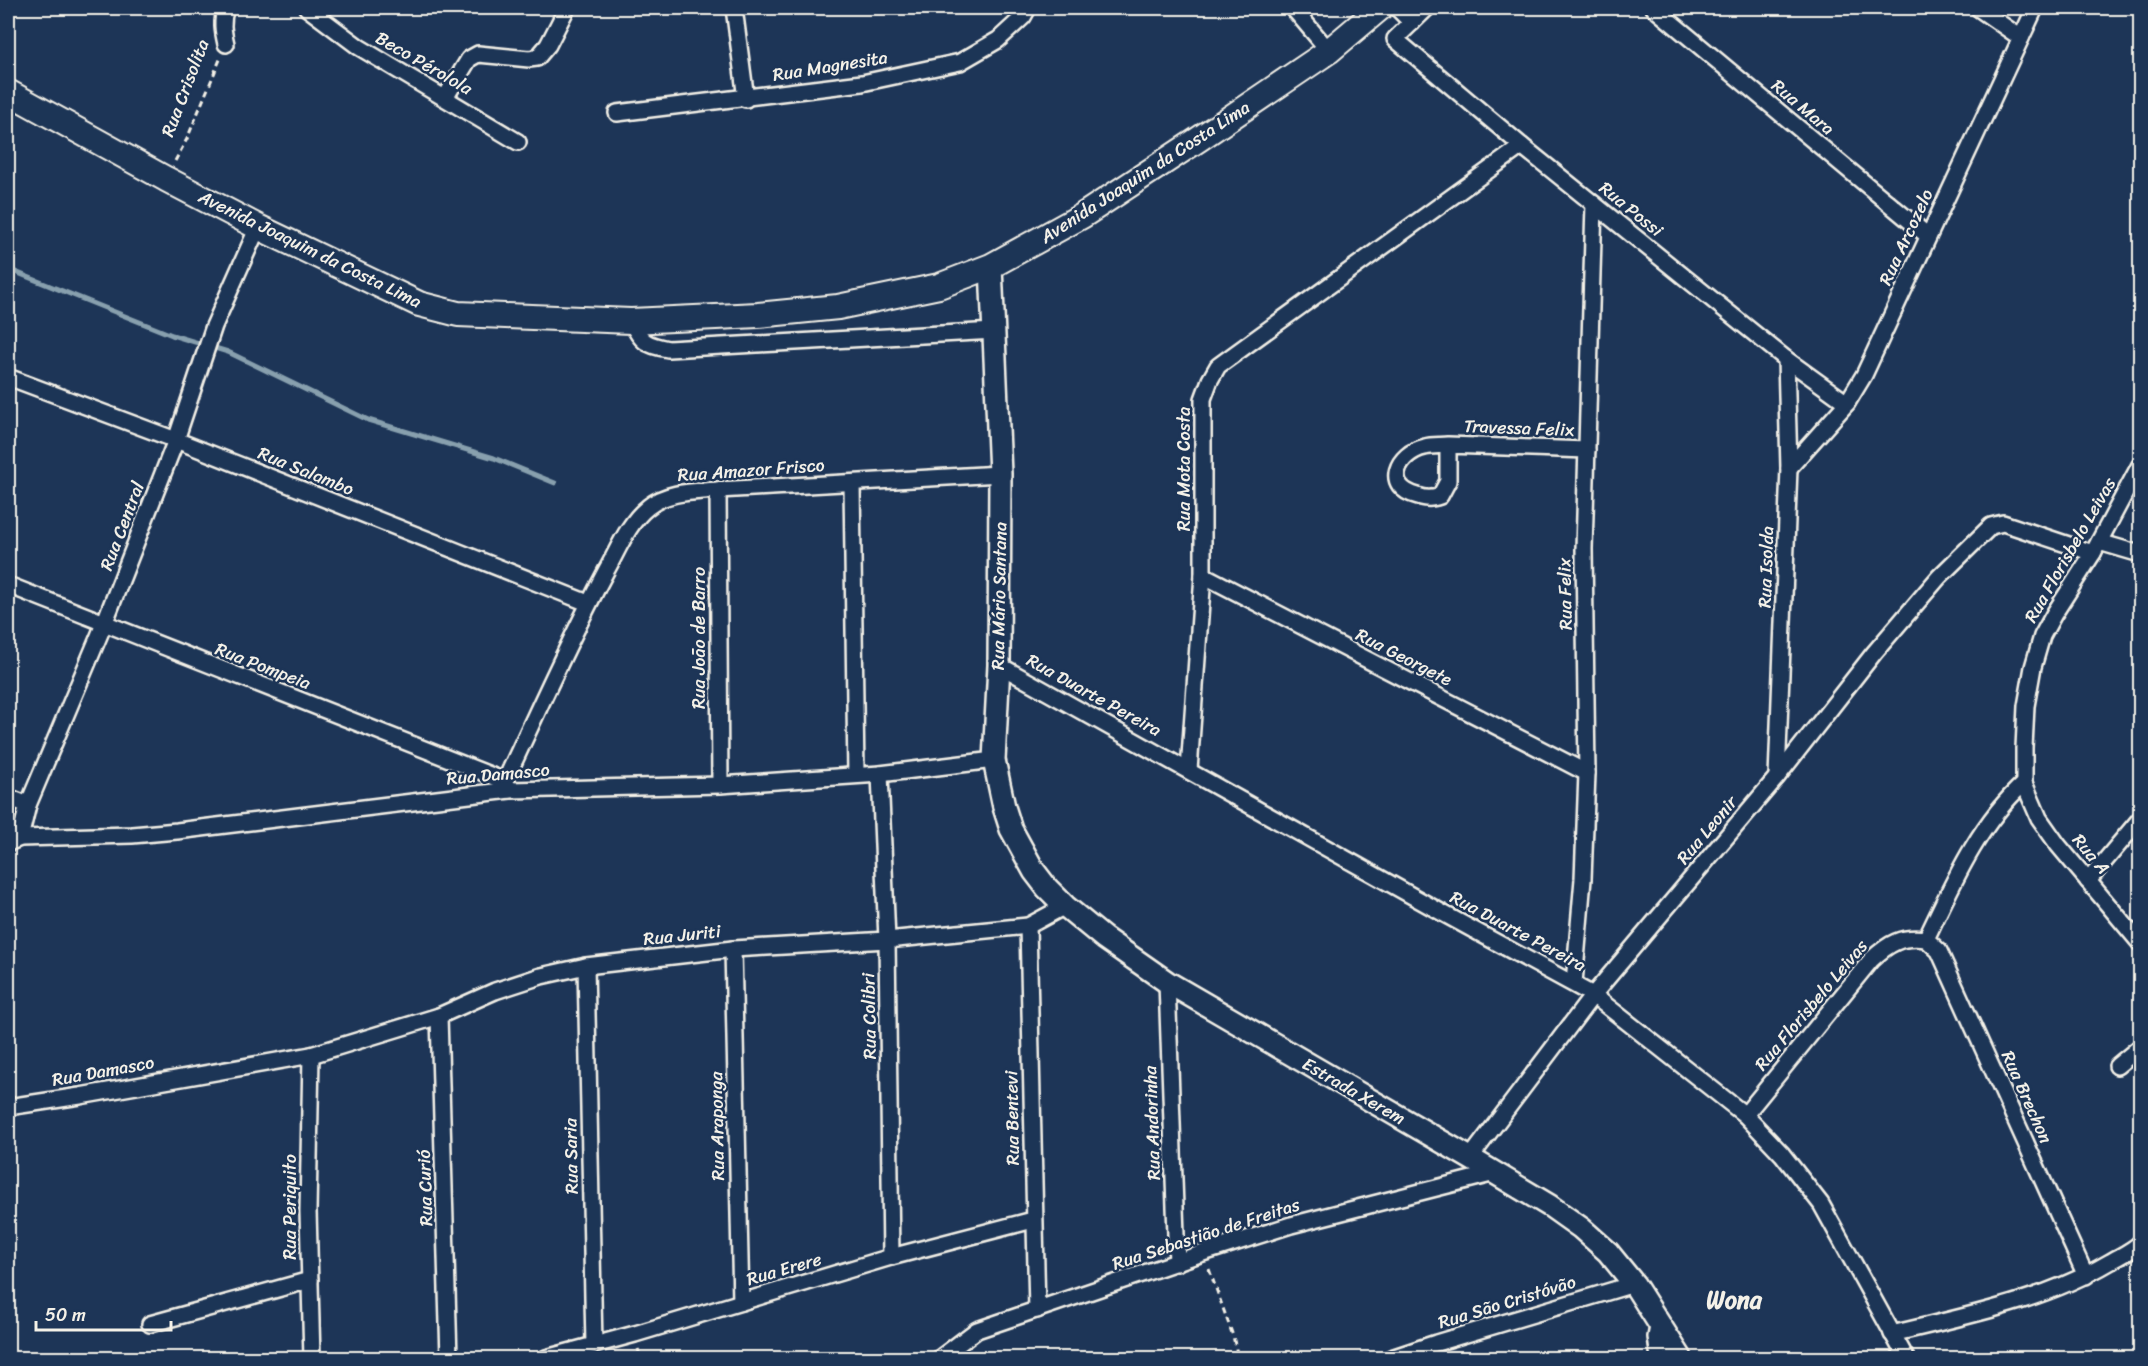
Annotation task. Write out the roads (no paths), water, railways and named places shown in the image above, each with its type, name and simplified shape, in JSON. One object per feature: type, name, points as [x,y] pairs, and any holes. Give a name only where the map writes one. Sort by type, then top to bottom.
[{"type":"main road","name":"Avenida Joaquim da Costa Lima","points":[[8,92],[258,227],[419,304],[458,314],[631,321],[758,315],[838,307],[939,286],[991,266],[1082,216],[1199,139],[1329,51],[1380,8]]},
{"type":"street","name":"Rua Crisolita","points":[[226,8],[222,18],[222,30],[226,44]]},
{"type":"street","points":[[445,98],[469,59],[478,54],[537,58],[548,45],[567,8]]},
{"type":"street","points":[[734,8],[746,99]]},
{"type":"street","name":"Rua Magnesita","points":[[617,113],[862,83],[960,62],[998,40],[1023,17],[1028,8]]},
{"type":"street","points":[[1293,8],[1329,51]]},
{"type":"street","points":[[1397,8],[1412,23],[1427,8]]},
{"type":"street","name":"Rua Mara","points":[[1653,8],[1928,236]]},
{"type":"street","points":[[1978,8],[2021,38]]},
{"type":"street","name":"Rua Arcozelo","points":[[1789,468],[1847,403],[1864,375],[2035,8]]},
{"type":"street","name":"Beco Pérolola","points":[[312,9],[359,47],[518,141]]},
{"type":"street","name":"Rua Possi","points":[[1412,23],[1395,39],[1522,146],[1786,359],[1847,403]]},
{"type":"street","name":"Rua Mota Costa","points":[[1190,770],[1203,575],[1203,399],[1210,380],[1218,366],[1522,146]]},
{"type":"street","name":"Rua Felix","points":[[1574,983],[1583,879],[1587,773],[1584,549],[1594,204]]},
{"type":"street","name":"Rua Central","points":[[14,840],[104,624],[176,440],[214,326],[258,227]]},
{"type":"street","name":"Rua Mário Santana","points":[[991,266],[1000,474],[999,665],[994,760],[1004,807],[1020,849],[1040,880],[1065,906]]},
{"type":"street","points":[[631,321],[639,337],[650,345],[668,349],[994,331]]},
{"type":"street","name":"Rua Isolda","points":[[1777,777],[1789,468],[1786,359]]},
{"type":"street","name":"Rua Salambo","points":[[8,376],[588,603]]},
{"type":"street","name":"Travessa Felix","points":[[1448,445],[1587,450]]},
{"type":"street","name":"Rua Florisbelo Leivas","points":[[2024,783],[2026,706],[2032,666],[2042,636],[2096,548],[2140,465]]},
{"type":"street","name":"Rua Amazor Frisco","points":[[507,786],[588,603],[629,528],[646,508],[658,500],[672,495],[718,490],[1000,474]]},
{"type":"street","points":[[852,483],[856,775]]},
{"type":"street","name":"Rua Joāo de Barro","points":[[718,490],[720,785]]},
{"type":"street","name":"Rua Leonir","points":[[1470,1158],[1593,995],[1777,777],[1874,653],[1939,577],[1982,534],[1991,526],[2002,523],[2096,548]]},
{"type":"street","points":[[2096,548],[2140,554]]},
{"type":"street","name":"Rua Georgete","points":[[1203,575],[1587,773]]},
{"type":"street","name":"Rua Pompeia","points":[[8,585],[507,786]]},
{"type":"street","name":"Rua Duarte Pereira","points":[[999,665],[1593,995],[1745,1115],[1782,1154],[1821,1204],[1906,1359]]},
{"type":"street","name":"Rua Damasco","points":[[14,840],[177,831],[507,786],[720,785],[880,774],[994,760]]},
{"type":"street","name":"Rua Colibri","points":[[880,774],[887,940],[891,1257]]},
{"type":"street","points":[[1926,939],[1962,866],[1992,818],[2006,800],[2024,783]]},
{"type":"street","name":"Rua A","points":[[2024,783],[2039,818],[2140,943]]},
{"type":"street","points":[[8,797],[28,805]]},
{"type":"street","points":[[2088,881],[2140,819]]},
{"type":"street","name":"Rua Juriti","points":[[311,1055],[439,1016],[495,991],[540,976],[586,966],[733,949],[887,940],[1029,926],[1065,906]]},
{"type":"street","name":"Estrada Xerem","points":[[1065,906],[1104,938],[1167,982],[1470,1158],[1550,1206],[1581,1228],[1608,1252],[1635,1284],[1681,1359]]},
{"type":"street","name":"Rua Bentevi","points":[[1029,926],[1033,1220],[1037,1310]]},
{"type":"street","name":"Rua Florisbelo Leivas","points":[[1745,1115],[1871,960],[1890,944],[1913,937],[1926,939]]},
{"type":"street","name":"Rua Brechon","points":[[1926,939],[1939,951],[2086,1276]]},
{"type":"street","name":"Rua Araponga","points":[[733,949],[741,1302]]},
{"type":"street","name":"Rua Saria","points":[[586,966],[594,1346]]},
{"type":"street","name":"Rua Andorinha","points":[[1167,982],[1177,1263]]},
{"type":"street","name":"Rua Curió","points":[[439,1016],[449,1359]]},
{"type":"street","points":[[2117,1066],[2140,1047]]},
{"type":"street","name":"Rua Damasco","points":[[8,1107],[311,1055]]},
{"type":"street","name":"Rua Periquito","points":[[311,1055],[308,1211],[312,1359]]},
{"type":"street","name":"Rua Sebastião de Freitas","points":[[940,1359],[977,1330],[1203,1253],[1291,1225],[1495,1173]]},
{"type":"street","name":"Rua Erere","points":[[546,1359],[891,1257],[1033,1220]]},
{"type":"street","points":[[1892,1334],[2049,1291],[2086,1276],[2140,1243]]},
{"type":"street","points":[[150,1324],[310,1280]]},
{"type":"street","name":"Rua São Cristóvão","points":[[1391,1359],[1436,1343],[1635,1284]]},
{"type":"street","points":[[1659,1322],[1656,1337],[1659,1359]]},
{"type":"street","points":[[1436,1343],[1440,1359]]},
{"type":"waterway","points":[[8,269],[172,335],[228,352],[368,420],[494,458],[555,483]]},
{"type":"district","name":"Wona","points":[[1734,1300]]}]
